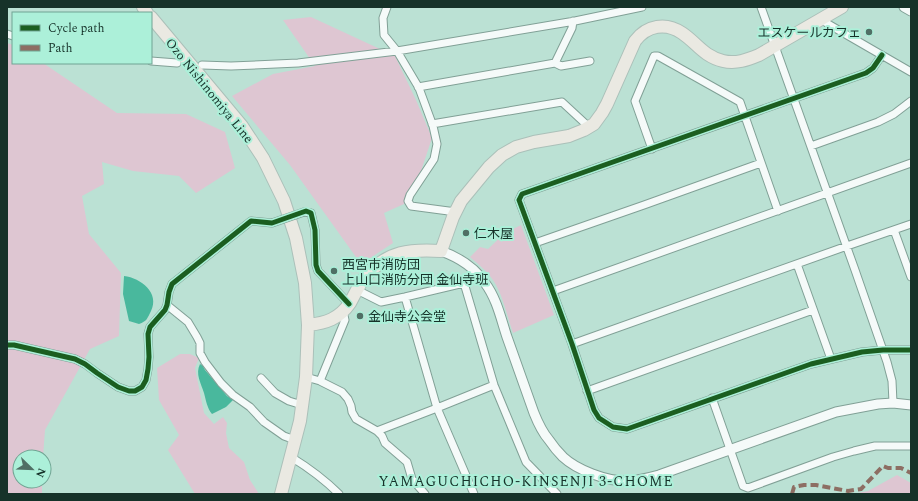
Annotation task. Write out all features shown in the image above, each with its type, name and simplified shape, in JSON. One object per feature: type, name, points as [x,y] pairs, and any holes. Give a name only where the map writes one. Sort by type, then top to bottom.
[{"type":"main road","points":[[308,324],[322,323],[336,317],[346,307],[365,276],[388,258],[403,252],[423,250],[441,251],[461,201],[489,167],[502,155],[516,147],[534,142],[569,136],[594,124],[607,104],[635,40],[642,33],[659,26],[676,29],[709,55],[727,62],[739,62],[759,55],[842,7]]},
{"type":"main road","name":"Ozo Nishinomiya Line","points":[[152,18],[242,126],[263,158],[284,201],[296,238],[305,283],[308,324],[306,377],[300,422],[281,494]]},
{"type":"street","points":[[387,7],[383,18],[384,35],[397,52],[418,87],[432,124],[437,144],[434,159],[410,194],[408,201],[411,206],[456,212]]},
{"type":"street","points":[[202,65],[231,66],[298,63],[397,52],[573,21],[642,7]]},
{"type":"street","points":[[761,7],[776,45],[883,350],[892,381],[893,403]]},
{"type":"street","points":[[904,7],[911,11]]},
{"type":"street","points":[[822,19],[828,24],[911,72]]},
{"type":"street","points":[[555,63],[572,28],[573,21]]},
{"type":"street","points":[[882,55],[873,68],[866,73],[522,194],[519,200],[572,344],[594,410],[599,418],[612,427],[627,429],[811,364],[862,352],[911,350]]},
{"type":"street","points":[[652,149],[635,102],[654,56],[658,56],[740,102],[778,211]]},
{"type":"street","points":[[152,60],[176,63]]},
{"type":"street","points":[[418,87],[555,63],[561,66],[590,61]]},
{"type":"street","points":[[811,146],[878,122],[894,114],[911,101]]},
{"type":"street","points":[[432,124],[562,102],[589,126]]},
{"type":"street","points":[[535,243],[761,163]]},
{"type":"street","points":[[553,291],[911,164]]},
{"type":"street","points":[[7,345],[14,345],[75,358],[118,387],[129,391],[135,391],[142,387],[146,380],[149,363],[148,334],[150,327],[165,310],[172,284],[251,221],[272,223],[304,212],[311,213],[315,230],[316,265],[318,271],[346,307],[344,320],[320,381]]},
{"type":"street","points":[[572,344],[911,224]]},
{"type":"street","points":[[894,230],[911,277]]},
{"type":"street","points":[[441,251],[474,270],[486,283],[496,303],[529,399],[541,428],[548,440],[564,458],[581,469],[597,476],[612,480],[625,481],[642,479],[659,475],[836,412],[878,404],[893,403],[911,405]]},
{"type":"street","points":[[797,264],[831,359]]},
{"type":"street","points":[[357,290],[381,302],[464,283],[494,385],[526,462],[557,494]]},
{"type":"street","points":[[406,297],[437,408],[474,494]]},
{"type":"street","points":[[167,304],[188,322],[198,337],[200,343],[200,353],[221,383],[233,395],[250,407],[264,422],[284,436],[295,440]]},
{"type":"street","points":[[587,391],[813,310]]},
{"type":"street","points":[[306,377],[320,381],[342,392],[348,399],[356,419],[377,431],[382,436],[385,443],[407,462],[412,479],[425,494]]},
{"type":"street","points":[[261,378],[275,392],[289,401],[302,405]]},
{"type":"street","points":[[377,431],[494,385]]},
{"type":"street","points":[[712,398],[743,486],[748,488],[833,457],[854,451],[875,446],[911,446]]},
{"type":"street","points":[[291,457],[311,469],[328,482],[339,494]]},
{"type":"shaded area","points":[[311,17],[395,56],[432,138],[421,171],[404,204],[384,213],[393,243],[361,264],[290,165],[232,96],[273,74],[315,66],[283,20]]},
{"type":"shaded area","points":[[7,43],[12,45],[12,64],[44,64],[117,113],[186,114],[225,132],[235,168],[196,193],[179,176],[133,171],[102,162],[104,184],[82,196],[89,234],[121,273],[119,336],[90,349],[45,430],[44,449],[12,449],[12,489],[42,489],[42,494],[7,494]]},
{"type":"shaded area","points":[[521,225],[554,315],[513,333],[502,299],[493,280],[470,257],[480,247],[488,249],[503,236]]},
{"type":"shaded area","points":[[124,276],[130,277],[142,283],[151,293],[153,298],[153,304],[149,316],[145,321],[139,324],[129,321],[123,294]]},
{"type":"shaded area","points":[[180,354],[190,354],[199,358],[195,368],[204,413],[214,424],[223,417],[227,423],[226,433],[229,448],[244,462],[250,480],[259,494],[195,494],[168,450],[179,435],[159,400],[157,368]]},
{"type":"shaded area","points":[[200,364],[227,396],[233,400],[226,407],[212,414],[208,407],[199,378],[198,371]]},
{"type":"shaded area","points":[[897,475],[911,483],[911,494],[852,494],[868,491]]},
{"type":"marked path","points":[[792,494],[794,487],[804,485],[816,485],[848,491],[861,489],[883,466],[888,468],[901,468],[911,473]]},
{"type":"cycle path","points":[[882,55],[873,68],[866,73],[522,194],[519,200],[572,344],[594,410],[599,418],[613,427],[627,429],[811,364],[862,352],[911,350]]},
{"type":"cycle path","points":[[7,345],[14,345],[75,359],[85,364],[118,387],[129,391],[135,391],[142,387],[146,380],[149,357],[148,334],[150,327],[165,310],[172,284],[251,221],[272,223],[306,211],[311,213],[315,230],[316,265],[318,271],[349,304]]},
{"type":"place","name":"エスケールカフェ","points":[[869,32]]},
{"type":"place","name":"仁木屋","points":[[466,233]]},
{"type":"place","name":"西宮市消防団 上山口消防分団 金仙寺班","points":[[334,271]]},
{"type":"place","name":"金仙寺公会堂","points":[[360,316]]},
{"type":"district","name":"YAMAGUCHICHO-KINSENJI 3-CHOME","points":[[526,481]]}]
